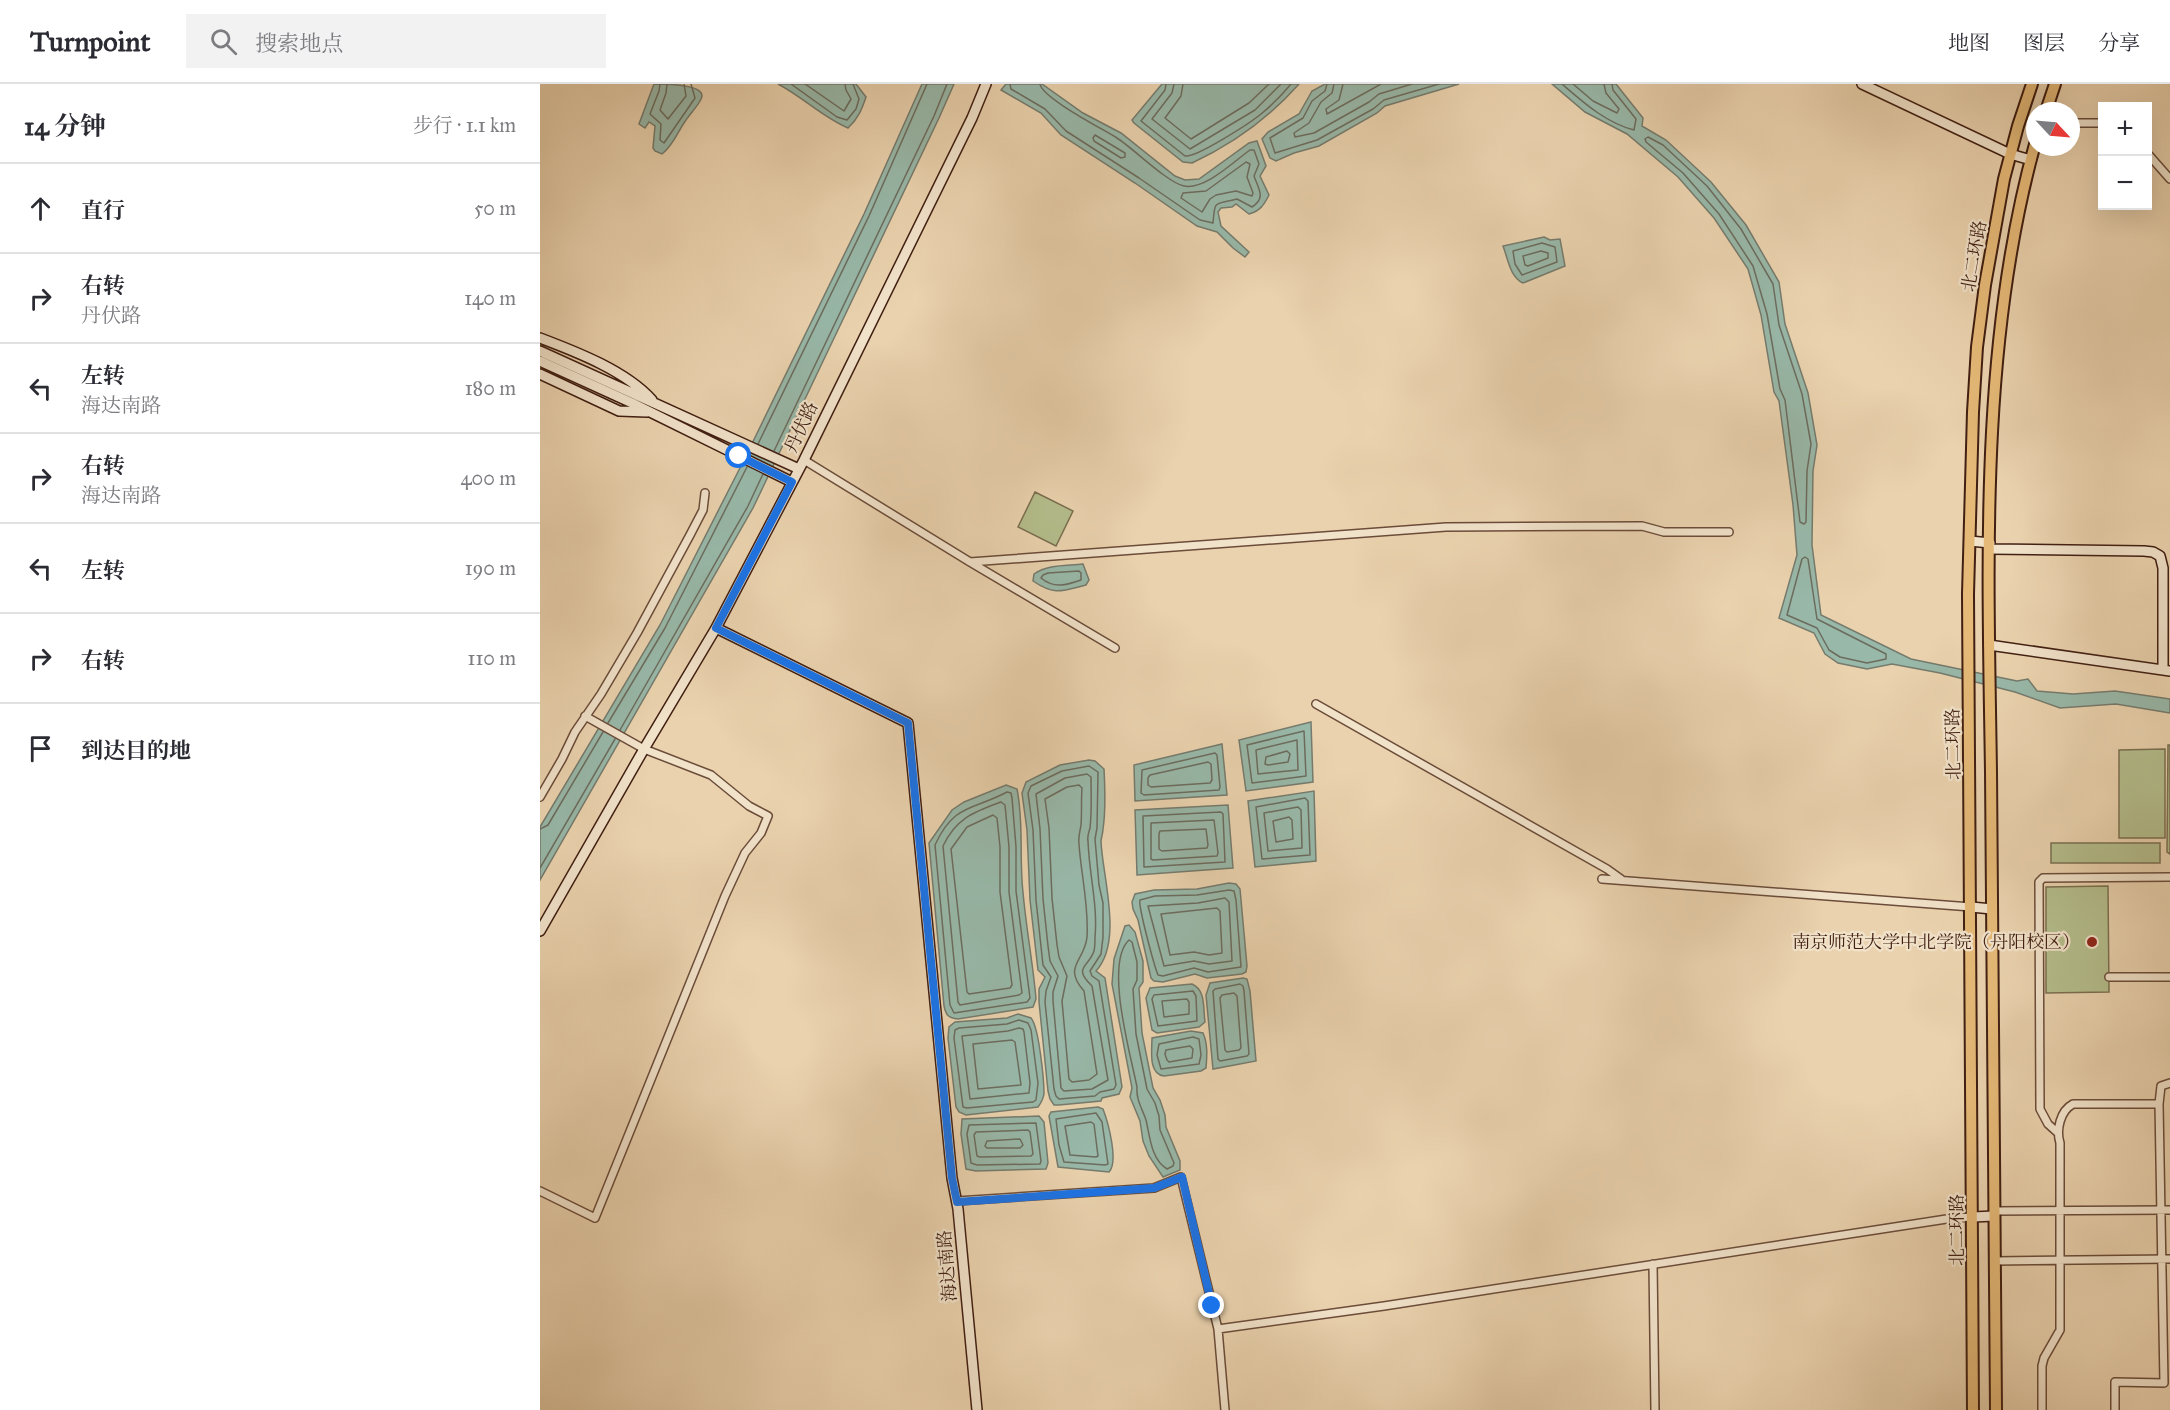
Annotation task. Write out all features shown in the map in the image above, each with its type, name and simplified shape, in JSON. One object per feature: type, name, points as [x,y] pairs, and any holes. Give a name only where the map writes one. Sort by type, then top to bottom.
[{"type":"main road","name":"北二环路","points":[[1973,1410],[1969,668],[1970,541],[1977,347],[1985,285],[2010,154],[2032,84]]},
{"type":"main road","points":[[2049,102],[2055,84]]},
{"type":"main road","name":"北二环路","points":[[1996,1410],[1989,674],[1993,415],[1998,350],[2024,186],[2032,156]]},
{"type":"street","name":"丹伏路","points":[[540,932],[644,748],[716,628],[804,460],[972,118],[986,84]]},
{"type":"street","points":[[1862,84],[2010,154],[2031,160]]},
{"type":"street","points":[[2080,123],[2098,123]]},
{"type":"street","points":[[2150,156],[2170,179]]},
{"type":"street","points":[[540,338],[625,376],[641,388],[652,408]]},
{"type":"street","points":[[540,351],[792,482]]},
{"type":"street","points":[[540,361],[746,445],[799,470]]},
{"type":"street","points":[[540,374],[619,411],[652,408]]},
{"type":"street","points":[[804,460],[1115,648]]},
{"type":"street","points":[[540,797],[562,759],[574,732],[588,718],[637,633],[703,510],[705,493]]},
{"type":"street","points":[[970,562],[1446,527],[1642,526],[1664,532],[1729,532]]},
{"type":"street","points":[[1970,541],[1990,546],[2153,552],[2160,556],[2163,568],[2166,671],[1989,645]]},
{"type":"street","name":"海达南路","points":[[716,628],[908,723],[977,1410]]},
{"type":"street","points":[[1316,704],[1623,880]]},
{"type":"street","points":[[540,1191],[595,1218],[726,896],[745,853],[761,833],[768,816],[749,806],[711,775],[644,748],[588,718]]},
{"type":"street","points":[[2058,1133],[2048,1124],[2040,1109],[2039,882],[2043,878],[2170,877]]},
{"type":"street","points":[[1602,879],[1992,909]]},
{"type":"street","points":[[2109,977],[2170,976]]},
{"type":"street","points":[[2115,1410],[2115,1382],[2164,1383],[2159,1104],[2161,1086],[2170,1083]]},
{"type":"street","points":[[2042,1410],[2042,1366],[2060,1330],[2061,1211],[2058,1133],[2062,1116],[2067,1107],[2073,1104],[2159,1104]]},
{"type":"street","points":[[957,1202],[1154,1188],[1182,1177],[1218,1329],[1225,1410]]},
{"type":"street","points":[[1218,1329],[1384,1306],[1953,1218],[1994,1213],[2170,1210]]},
{"type":"street","points":[[1995,1261],[2170,1259]]},
{"type":"street","points":[[1653,1264],[1655,1410]]},
{"type":"green space","points":[[1035,492],[1073,511],[1056,546],[1018,527]]},
{"type":"green space","points":[[2168,745],[2170,745],[2170,854],[2167,852]]},
{"type":"green space","points":[[2165,749],[2165,838],[2119,838],[2119,750]]},
{"type":"green space","points":[[2051,843],[2160,843],[2160,863],[2051,863]]},
{"type":"green space","points":[[2108,886],[2109,992],[2046,993],[2046,887]]},
{"type":"water","points":[[654,84],[686,86],[700,91],[702,95],[672,143],[662,154],[653,148],[655,126],[649,122],[645,128],[639,124]]},
{"type":"water","points":[[778,84],[856,84],[866,97],[859,114],[848,128]]},
{"type":"water","points":[[922,84],[954,84],[753,508],[540,880],[540,827],[660,625],[743,462],[864,214]]},
{"type":"water","points":[[1006,84],[1042,84],[1083,113],[1121,133],[1175,176],[1185,180],[1199,179],[1249,143],[1257,141],[1266,166],[1260,176],[1269,195],[1267,199],[1253,213],[1249,214],[1236,204],[1232,207],[1221,208],[1218,212],[1221,226],[1249,252],[1245,257],[1217,232],[1197,226],[1061,135],[1041,113],[1001,90]]},
{"type":"water","points":[[1162,84],[1299,84],[1250,129],[1192,163],[1183,162],[1132,120]]},
{"type":"water","points":[[1325,84],[1459,84],[1385,106],[1377,113],[1319,146],[1276,161],[1270,158],[1262,139],[1268,132],[1299,114],[1312,91]]},
{"type":"water","points":[[1552,84],[1616,84],[1643,118],[1642,126],[1666,140],[1711,182],[1746,225],[1779,282],[1785,324],[1808,393],[1817,445],[1813,471],[1812,545],[1821,615],[1911,659],[2017,681],[2028,679],[2037,691],[2073,694],[2115,691],[2170,699],[2170,713],[2116,704],[2060,708],[2015,692],[1940,673],[1892,664],[1867,669],[1838,663],[1825,654],[1814,633],[1779,618],[1797,555],[1793,505],[1779,401],[1774,392],[1761,315],[1748,269],[1714,218],[1678,177],[1627,134],[1585,112]]},
{"type":"water","points":[[1544,237],[1550,240],[1560,239],[1565,266],[1523,283],[1512,272],[1503,246]]},
{"type":"water","points":[[1083,564],[1089,580],[1086,585],[1059,591],[1047,589],[1033,581],[1034,574],[1045,568]]},
{"type":"water","points":[[1311,722],[1313,782],[1246,791],[1239,740]]},
{"type":"water","points":[[1222,744],[1227,795],[1135,801],[1134,765]]},
{"type":"water","points":[[1095,761],[1104,769],[1105,807],[1101,842],[1110,927],[1104,959],[1096,971],[1105,978],[1122,1087],[1119,1094],[1102,1098],[1101,1101],[1054,1105],[1048,1091],[1039,1002],[1039,989],[1045,977],[1038,970],[1022,793],[1026,782],[1060,765]]},
{"type":"water","points":[[1006,785],[1017,789],[1019,802],[1024,905],[1036,999],[1033,1007],[955,1019],[948,1016],[944,1006],[929,843],[952,810],[964,802]]},
{"type":"water","points":[[1314,791],[1316,861],[1255,867],[1248,801]]},
{"type":"water","points":[[1228,805],[1233,868],[1137,875],[1135,810]]},
{"type":"water","points":[[1229,883],[1236,884],[1240,889],[1246,972],[1207,978],[1195,974],[1163,982],[1154,981],[1151,978],[1138,920],[1133,909],[1132,902],[1135,894],[1154,890],[1197,889]]},
{"type":"water","points":[[1129,925],[1135,932],[1143,961],[1143,982],[1139,988],[1142,1033],[1153,1088],[1160,1100],[1166,1127],[1180,1161],[1180,1170],[1163,1177],[1149,1156],[1143,1141],[1140,1121],[1130,1097],[1132,1088],[1112,984],[1114,959],[1125,926]]},
{"type":"water","points":[[1247,979],[1250,991],[1256,1061],[1213,1069],[1206,995],[1210,983]]},
{"type":"water","points":[[1192,984],[1200,990],[1202,995],[1205,1022],[1199,1027],[1157,1033],[1152,1030],[1146,998],[1150,988]]},
{"type":"water","points":[[1018,1014],[1031,1018],[1034,1023],[1044,1087],[1041,1103],[1038,1107],[966,1115],[959,1112],[956,1107],[948,1038],[949,1027],[955,1022],[1007,1018]]},
{"type":"water","points":[[1191,1031],[1203,1033],[1205,1037],[1206,1068],[1201,1071],[1164,1076],[1155,1071],[1152,1061],[1152,1038]]},
{"type":"water","points":[[1098,1107],[1103,1109],[1112,1142],[1113,1160],[1109,1172],[1058,1167],[1049,1116],[1051,1112]]},
{"type":"water","points":[[1039,1116],[1044,1122],[1048,1163],[1046,1169],[976,1171],[966,1169],[961,1134],[962,1119]]},
{"type":"place","name":"南京师范大学中北学院（丹阳校区）","points":[[2092,942]]},
{"type":"route","points":[[739,456],[792,482],[716,628],[908,723],[952,1178],[957,1202],[1154,1188],[1182,1177],[1212,1306]]}]
